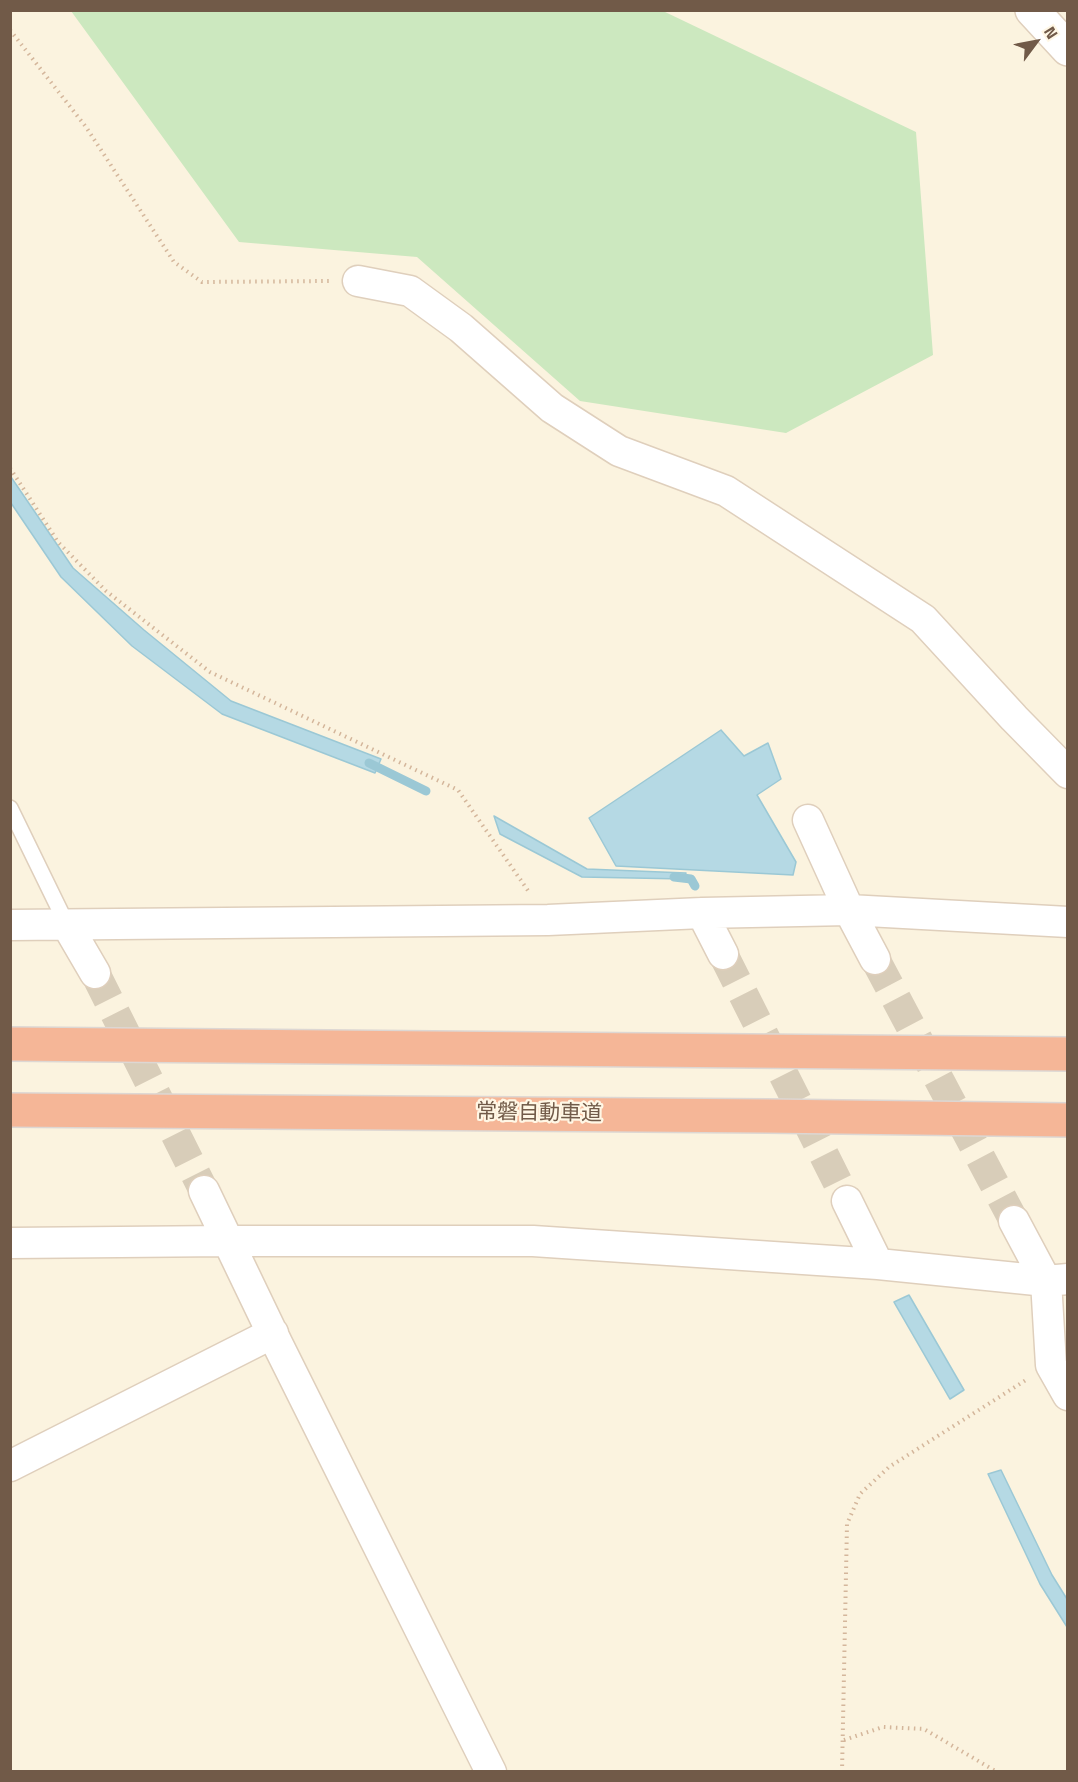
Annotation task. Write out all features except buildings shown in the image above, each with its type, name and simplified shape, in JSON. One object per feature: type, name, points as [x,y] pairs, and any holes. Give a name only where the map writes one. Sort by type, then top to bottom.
[{"type":"highway","points":[[10,1044],[1068,1054]]},
{"type":"highway","name":"常磐自動車道","points":[[10,1110],[1068,1120]]},
{"type":"highway","points":[[10,1120],[132,1110]]},
{"type":"street","points":[[1032,10],[1068,49]]},
{"type":"street","points":[[358,281],[410,291],[461,327],[552,408],[619,451],[726,491],[923,619],[1068,773]]},
{"type":"street","points":[[808,820],[849,910],[875,959]]},
{"type":"street","points":[[10,925],[548,920],[702,913],[849,910],[1068,922]]},
{"type":"street","points":[[702,913],[723,954]]},
{"type":"street","points":[[68,925],[95,973]]},
{"type":"street","points":[[204,1191],[491,1772]]},
{"type":"street","points":[[847,1202],[878,1264]]},
{"type":"street","points":[[1014,1221],[1057,1280],[1051,1365],[1068,1395]]},
{"type":"street","points":[[10,1244],[228,1240],[533,1241],[878,1264],[1057,1280]]},
{"type":"street","points":[[10,1466],[273,1334]]},
{"type":"lane","points":[[10,808],[68,925]]},
{"type":"path","points":[[10,30],[86,128],[174,262],[202,282],[358,281]]},
{"type":"path","points":[[10,468],[58,542],[106,591],[210,672],[458,790],[548,920]]},
{"type":"path","points":[[842,1772],[847,1524],[860,1494],[889,1467],[1051,1365]]},
{"type":"path","points":[[844,1740],[882,1727],[924,1729],[997,1772]]},
{"type":"green space","points":[[71,11],[663,11],[916,132],[933,355],[786,433],[580,401],[417,257],[239,242]]},
{"type":"water","points":[[11,477],[73,568],[231,701],[381,759],[375,773],[222,714],[132,646],[61,577],[11,503]]},
{"type":"water","points":[[721,730],[744,756],[768,743],[781,779],[757,795],[796,862],[793,875],[616,866],[589,818]]},
{"type":"water","points":[[494,816],[587,869],[686,873],[684,879],[582,877],[500,834]]},
{"type":"water","points":[[909,1295],[964,1390],[950,1399],[894,1302]]},
{"type":"water","points":[[1001,1470],[1052,1575],[1067,1599],[1067,1627],[1040,1584],[988,1474]]},
{"type":"waterway","points":[[369,763],[426,791]]},
{"type":"waterway","points":[[674,877],[691,879],[695,886]]},
{"type":"tunnel","points":[[723,954],[847,1201]]},
{"type":"tunnel","points":[[875,959],[1014,1221]]},
{"type":"tunnel","points":[[95,973],[204,1191]]}]
